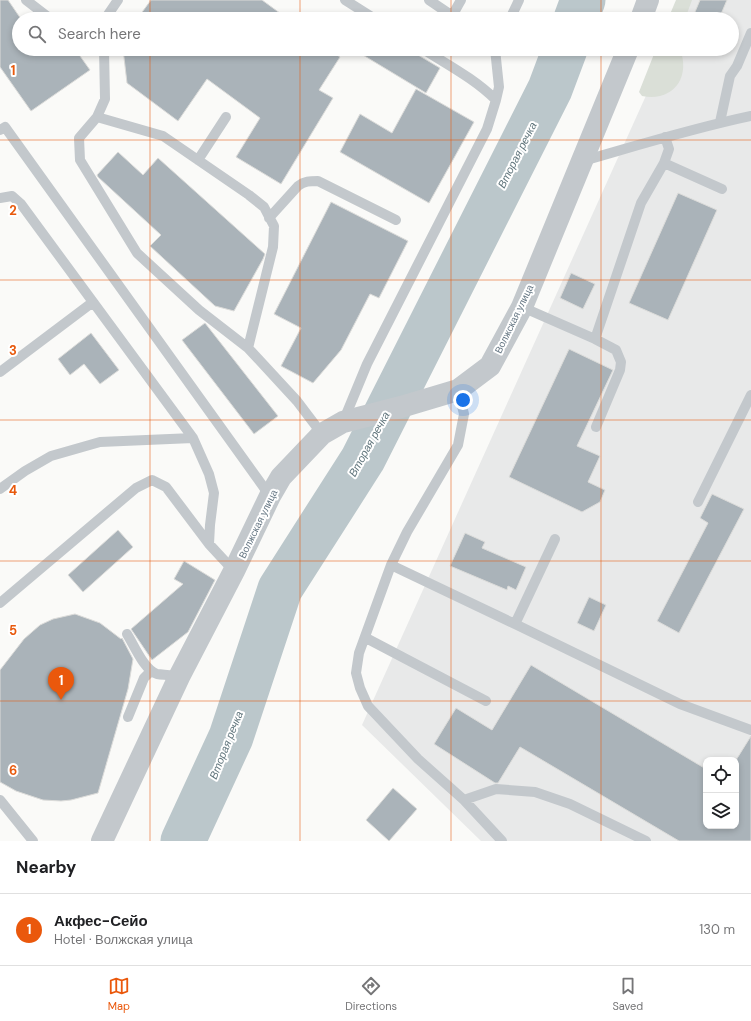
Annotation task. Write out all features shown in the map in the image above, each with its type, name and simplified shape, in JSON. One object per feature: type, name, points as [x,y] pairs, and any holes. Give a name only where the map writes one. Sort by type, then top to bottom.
[{"type":"street","points":[[643,12],[648,0]]},
{"type":"street","name":"Волжская улица","points":[[102,841],[179,676],[234,571],[270,496],[281,478],[322,434],[343,422],[458,390],[490,366],[522,307],[625,56]]},
{"type":"lane","points":[[26,0],[42,12]]},
{"type":"lane","points":[[108,12],[118,0]]},
{"type":"lane","points":[[345,0],[364,12]]},
{"type":"lane","points":[[429,0],[446,12]]},
{"type":"lane","points":[[456,12],[461,0]]},
{"type":"lane","points":[[513,12],[519,0]]},
{"type":"lane","points":[[720,122],[730,76],[737,66],[751,33]]},
{"type":"lane","points":[[104,56],[105,99],[97,117],[79,138],[80,160],[137,253],[199,310],[248,348],[297,400],[322,434]]},
{"type":"lane","points":[[434,56],[488,92],[496,100]]},
{"type":"lane","points":[[343,422],[367,364],[488,129],[499,87],[496,56]]},
{"type":"lane","points":[[198,160],[226,116]]},
{"type":"lane","points":[[582,162],[720,122],[751,116]]},
{"type":"lane","points":[[97,117],[163,136],[264,207],[274,226],[273,247],[248,348]]},
{"type":"lane","points":[[2,126],[270,496]]},
{"type":"lane","points":[[595,339],[641,203],[664,163],[669,149],[665,137]]},
{"type":"lane","points":[[664,163],[722,189]]},
{"type":"lane","points":[[269,218],[302,182],[318,181],[396,220]]},
{"type":"lane","points":[[0,198],[12,196],[22,204],[193,438],[209,474],[214,493],[209,544]]},
{"type":"lane","points":[[0,372],[93,302]]},
{"type":"lane","points":[[522,307],[595,339],[616,350],[621,362],[620,370],[596,426]]},
{"type":"lane","points":[[458,390],[464,414],[458,445],[407,532],[390,566],[366,638],[359,653],[356,673],[360,688],[368,706],[418,759],[464,800],[502,841]]},
{"type":"lane","points":[[698,502],[751,395]]},
{"type":"lane","points":[[0,489],[25,471],[51,456],[100,442],[193,438]]},
{"type":"lane","points":[[0,603],[136,488],[152,480],[166,487],[209,544],[234,571]]},
{"type":"lane","points":[[515,624],[555,539]]},
{"type":"lane","points":[[390,566],[515,624],[680,704],[751,730]]},
{"type":"lane","points":[[127,634],[144,664],[151,671],[157,674],[179,676]]},
{"type":"lane","points":[[366,638],[486,700]]},
{"type":"lane","points":[[128,718],[144,678],[151,671]]},
{"type":"lane","points":[[464,800],[496,790],[535,792],[570,804],[646,841]]},
{"type":"lane","points":[[0,800],[33,841]]},
{"type":"shaded area","points":[[676,0],[692,0],[688,12],[671,12]]},
{"type":"shaded area","points":[[691,0],[751,0],[751,841],[481,841],[362,725],[664,56],[739,56],[739,12],[685,12]]},
{"type":"shaded area","points":[[653,56],[682,56],[683,69],[677,86],[663,95],[653,97],[642,96],[639,92]]},
{"type":"building","points":[[0,0],[8,0],[16,12],[12,12],[12,56],[80,56],[90,70],[31,111],[0,67]]},
{"type":"building","points":[[151,0],[262,0],[278,12],[142,12]]},
{"type":"building","points":[[700,0],[727,0],[722,12],[695,12]]},
{"type":"building","points":[[124,56],[340,57],[319,90],[333,98],[281,184],[236,157],[260,118],[207,79],[178,121],[127,83]]},
{"type":"building","points":[[365,56],[420,56],[440,68],[426,93]]},
{"type":"building","points":[[416,89],[474,122],[429,203],[340,152],[360,114],[392,133]]},
{"type":"building","points":[[118,152],[143,175],[158,158],[265,254],[234,311],[215,306],[150,246],[161,235],[98,177],[97,175]]},
{"type":"building","points":[[678,193],[717,210],[668,320],[629,303]]},
{"type":"building","points":[[331,202],[408,241],[379,298],[370,294],[341,350],[313,383],[281,366],[301,328],[274,314]]},
{"type":"building","points":[[571,273],[595,284],[583,309],[560,298]]},
{"type":"building","points":[[205,323],[278,416],[254,434],[182,340]]},
{"type":"building","points":[[91,333],[119,370],[100,384],[84,364],[70,375],[58,359]]},
{"type":"building","points":[[569,349],[613,370],[577,446],[600,456],[588,482],[605,490],[600,502],[582,512],[509,477]]},
{"type":"building","points":[[712,494],[744,509],[679,633],[657,621],[708,523],[700,518]]},
{"type":"building","points":[[118,530],[133,547],[83,592],[68,575]]},
{"type":"building","points":[[465,533],[485,542],[482,548],[526,567],[516,590],[508,586],[507,590],[450,566]]},
{"type":"building","points":[[184,561],[215,580],[188,632],[152,660],[131,629],[183,584],[174,579]]},
{"type":"building","points":[[589,597],[606,605],[594,631],[577,623]]},
{"type":"building","points":[[75,614],[100,623],[121,639],[122,638],[133,659],[128,689],[98,793],[71,800],[43,800],[16,791],[0,782],[0,670],[24,639],[40,625],[53,619]]},
{"type":"building","points":[[531,665],[703,767],[703,829],[739,829],[738,757],[751,736],[751,841],[679,841],[520,747],[498,783],[495,783],[434,744],[456,708],[492,730]]},
{"type":"building","points":[[393,788],[417,809],[389,841],[366,820]]},
{"type":"waterway","name":"Вторая речка","points":[[579,12],[583,0]]},
{"type":"waterway","name":"Вторая речка","points":[[183,841],[231,737],[280,589],[363,459],[550,89],[562,56]]},
{"type":"place","name":"Акфес-Сейо","points":[[61,700]]}]
